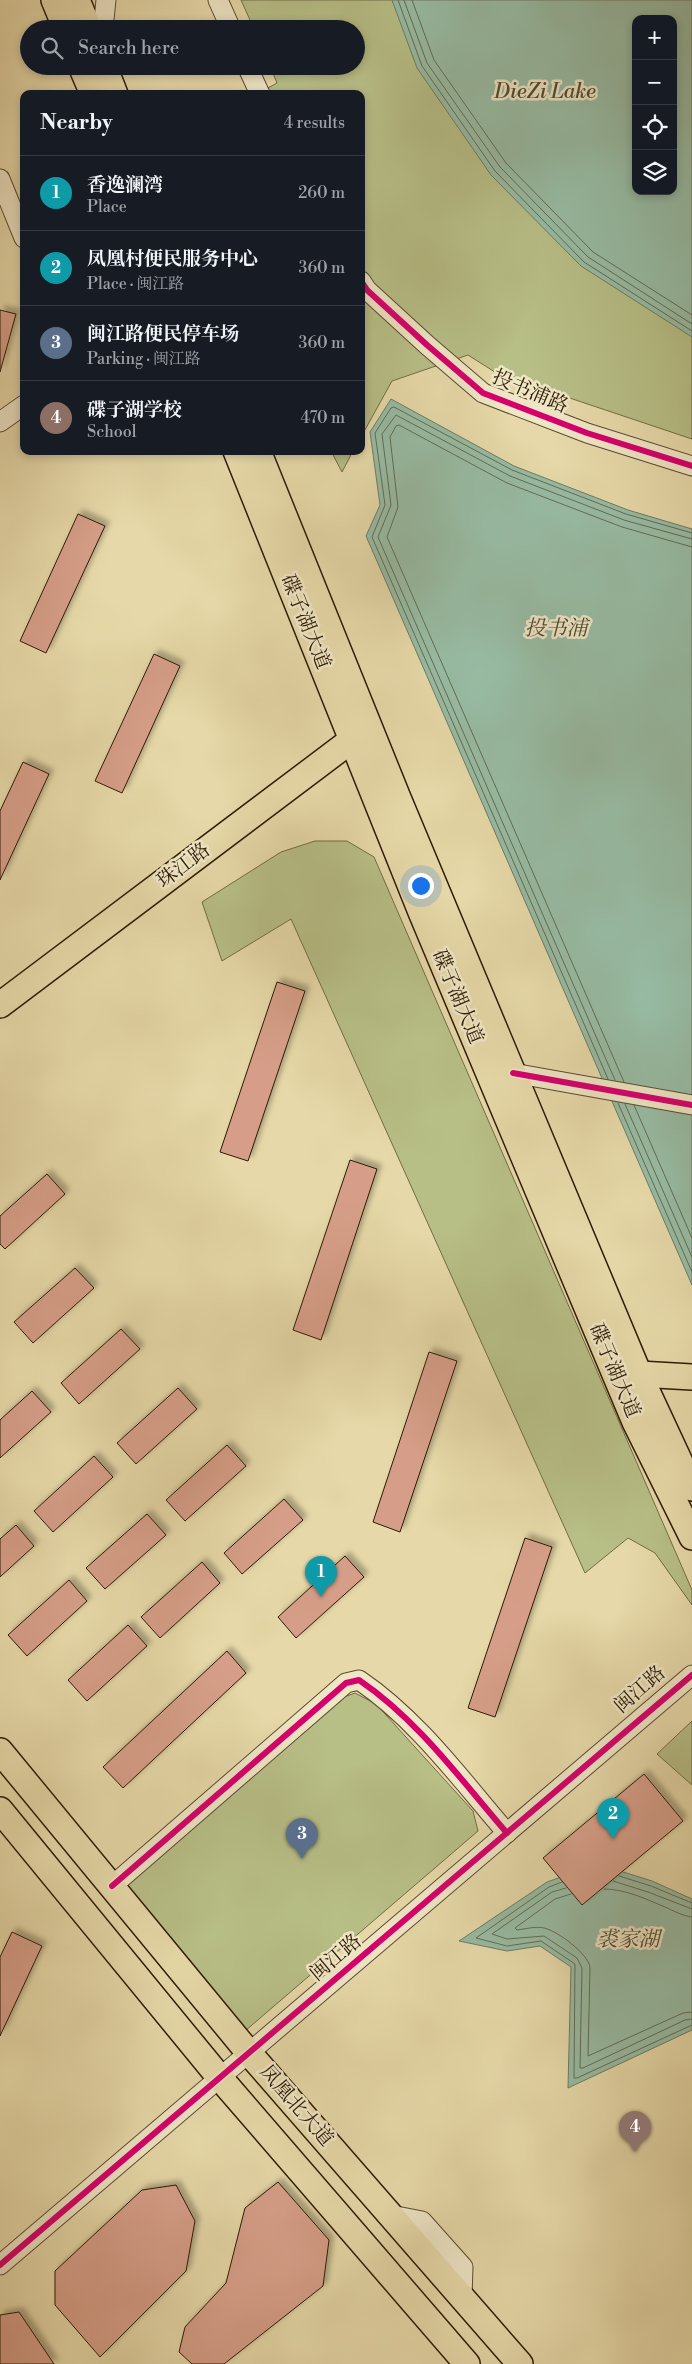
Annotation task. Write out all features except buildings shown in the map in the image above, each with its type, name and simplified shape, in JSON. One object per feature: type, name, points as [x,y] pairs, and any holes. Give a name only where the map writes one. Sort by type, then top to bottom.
[{"type":"main road","points":[[54,0],[62,20]]},
{"type":"main road","points":[[77,0],[85,20]]},
{"type":"main road","points":[[86,75],[91,90]]},
{"type":"main road","points":[[108,75],[113,90]]},
{"type":"main road","name":"碟子湖大道","points":[[238,455],[513,1073],[639,1374],[692,1488]]},
{"type":"main road","name":"碟子湖大道","points":[[259,455],[361,734],[421,912],[635,1422],[692,1537]]},
{"type":"main road","name":"珠江路","points":[[0,1005],[361,734]]},
{"type":"main road","points":[[639,1374],[692,1377]]},
{"type":"main road","name":"凤凰北大道","points":[[0,1752],[249,2053],[520,2364]]},
{"type":"main road","name":"凤凰北大道","points":[[0,1810],[220,2078],[463,2363]]},
{"type":"street","points":[[104,20],[106,0]]},
{"type":"street","points":[[218,0],[227,20]]},
{"type":"street","points":[[251,75],[258,90]]},
{"type":"street","points":[[0,179],[20,228]]},
{"type":"street","name":"投书浦路","points":[[365,287],[420,339],[484,392],[587,433],[692,466]]},
{"type":"street","points":[[0,422],[20,408]]},
{"type":"street","points":[[513,1073],[692,1105]]},
{"type":"street","name":"闽江路","points":[[0,2265],[692,1675]]},
{"type":"street","points":[[112,1886],[346,1683],[359,1680],[380,1694],[409,1720],[507,1833]]},
{"type":"shaded area","points":[[241,0],[423,0],[692,301],[692,439],[498,374],[468,355],[392,381],[365,430],[365,90],[264,90],[277,83],[274,75],[365,75],[365,20],[250,20]]},
{"type":"shaded area","points":[[333,455],[351,455],[342,472]]},
{"type":"shaded area","points":[[315,841],[347,841],[374,857],[692,1590],[692,1605],[655,1553],[628,1538],[585,1573],[291,919],[222,961],[202,902],[281,852]]},
{"type":"shaded area","points":[[355,1693],[376,1704],[473,1811],[478,1831],[245,2031],[125,1886],[344,1697]]},
{"type":"shaded area","points":[[692,1721],[692,1785],[657,1754]]},
{"type":"water","name":"DieZi Lake","points":[[392,0],[692,0],[692,337],[581,266],[491,175],[417,68]]},
{"type":"water","name":"投书浦","points":[[391,399],[514,466],[628,510],[692,529],[692,1285],[366,536],[380,505],[370,432]]},
{"type":"water","name":"裘家湖","points":[[584,1869],[617,1870],[652,1881],[692,1899],[692,2030],[568,2088],[571,1967],[540,1946],[507,1951],[459,1941],[547,1882]]},
{"type":"cycle path","points":[[365,287],[427,345],[483,393],[587,433],[692,466]]},
{"type":"cycle path","points":[[513,1073],[692,1105]]},
{"type":"cycle path","points":[[0,2265],[692,1675]]},
{"type":"cycle path","points":[[112,1886],[346,1683],[359,1680],[401,1713],[420,1732],[507,1833]]},
{"type":"place","name":"香逸澜湾","points":[[321,1597]]},
{"type":"place","name":"凤凰村便民服务中心","points":[[613,1839]]},
{"type":"place","name":"闽江路便民停车场","points":[[302,1859]]},
{"type":"place","name":"碟子湖学校","points":[[635,2152]]}]
